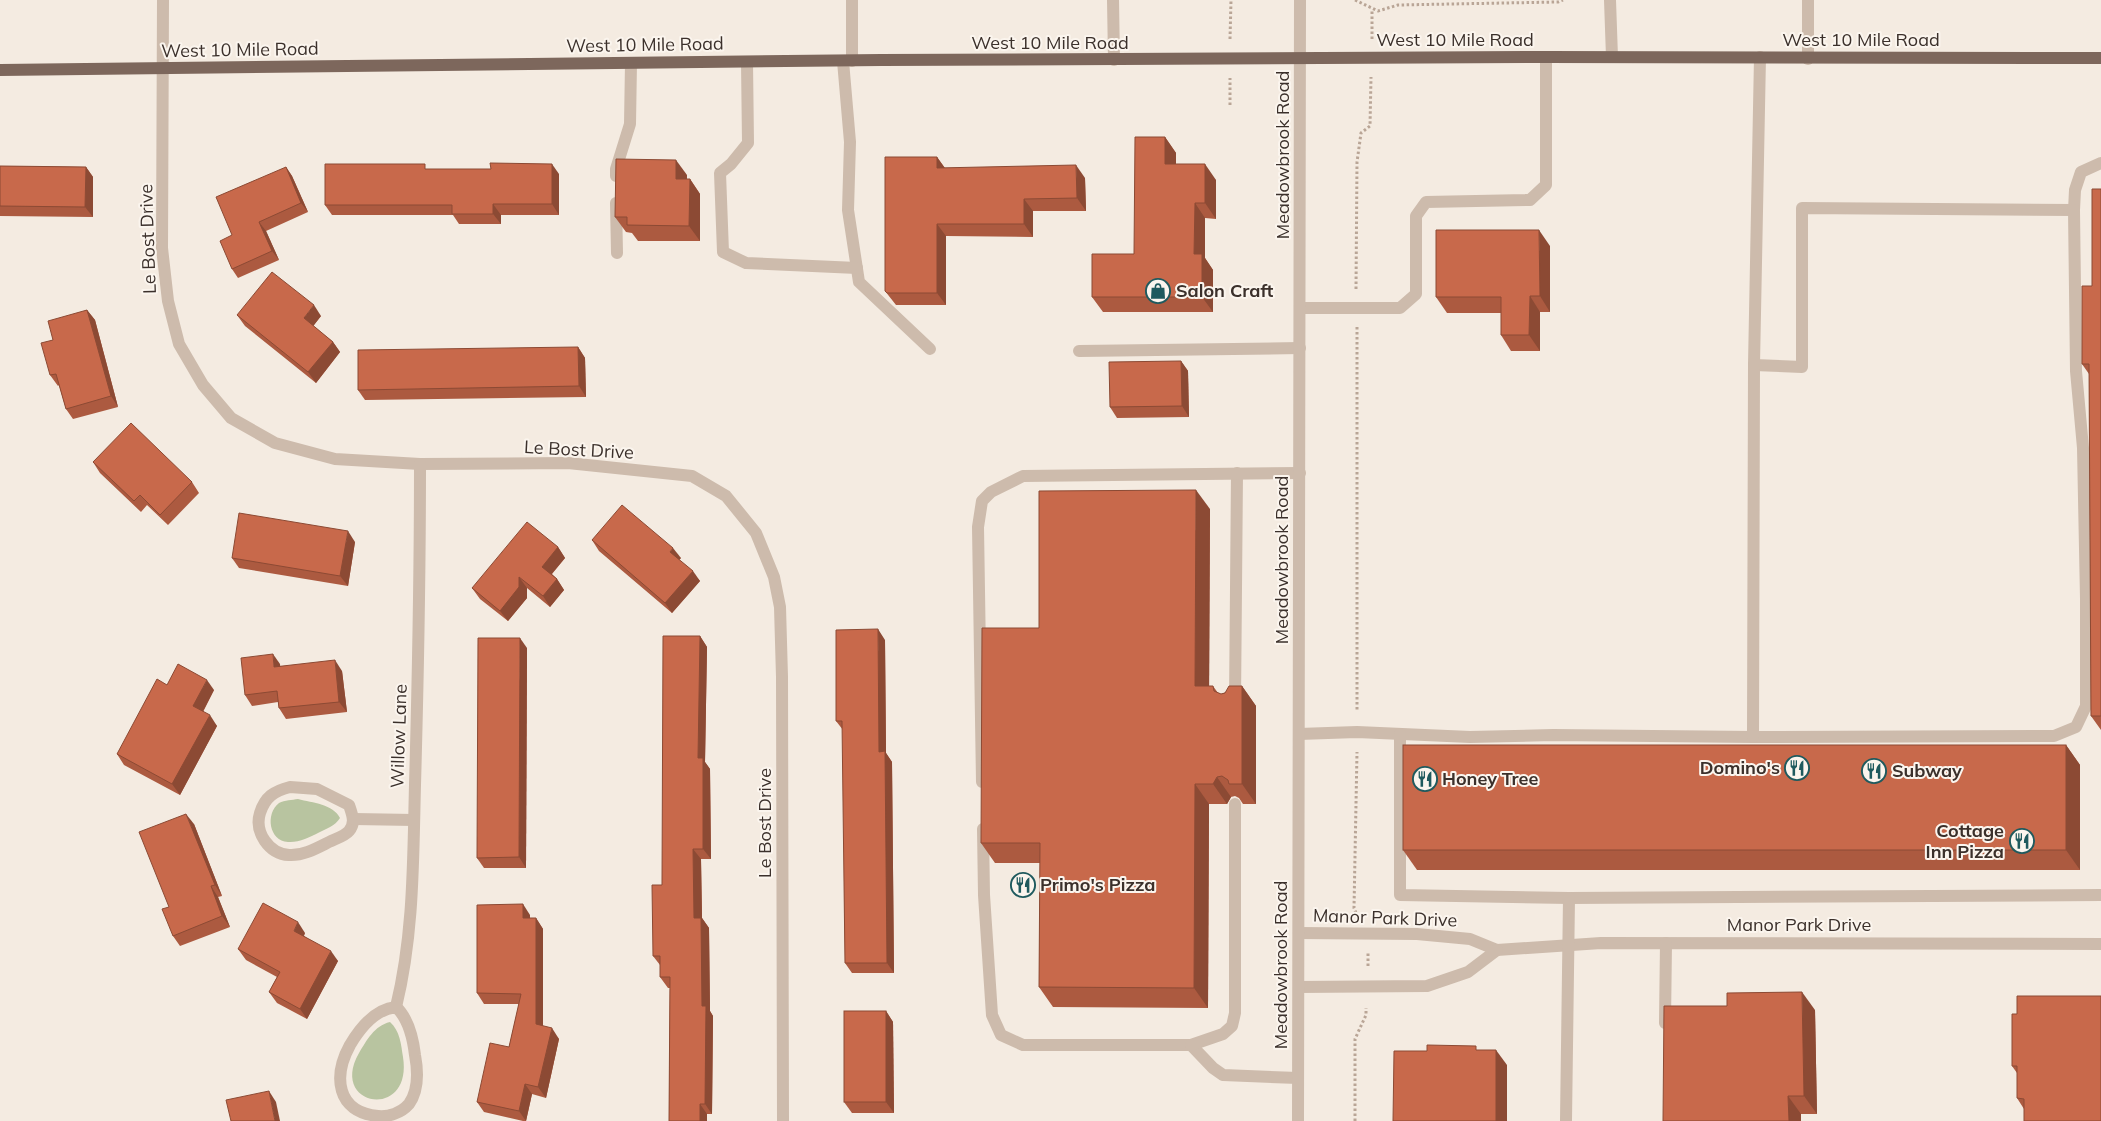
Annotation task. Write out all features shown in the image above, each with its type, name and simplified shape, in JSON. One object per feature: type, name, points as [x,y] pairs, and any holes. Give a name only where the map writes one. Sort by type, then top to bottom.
[{"type":"main road","name":"West 10 Mile Road","points":[[0,70],[1300,58],[2101,58]]},
{"type":"street","name":"Le Bost Drive","points":[[162,0],[162,248],[168,302],[179,344],[203,384],[231,418],[275,443],[335,459],[420,464],[568,463],[692,476],[726,496],[756,533],[774,577],[780,607],[782,677],[783,1121]]},
{"type":"street","points":[[852,0],[848,61],[850,142],[848,210],[859,282],[930,350]]},
{"type":"street","points":[[1113,0],[1114,60]]},
{"type":"street","name":"Meadowbrook Road","points":[[1298,1121],[1300,0]]},
{"type":"street","points":[[1610,0],[1612,57]]},
{"type":"street","points":[[1808,0],[1808,59]]},
{"type":"street","points":[[1300,308],[1400,308],[1416,294],[1416,216],[1426,202],[1530,200],[1546,185],[1546,57]]},
{"type":"street","points":[[1753,737],[1754,365],[1760,57]]},
{"type":"street","points":[[747,62],[748,143],[732,164],[720,173],[723,252],[746,263],[857,268]]},
{"type":"street","points":[[617,252],[616,169],[630,124],[631,63]]},
{"type":"street","points":[[1299,734],[1357,732],[1470,736],[2054,736],[2076,727],[2086,706],[2086,599],[2083,448],[2076,371],[2074,210],[2075,190],[2081,172],[2101,163]]},
{"type":"street","points":[[1754,365],[1802,367],[1802,208],[2074,210]]},
{"type":"street","points":[[1080,350],[1300,348]]},
{"type":"street","name":"Willow Lane","points":[[396,1007],[407,952],[412,896],[419,647],[420,464]]},
{"type":"street","points":[[1235,706],[1237,473]]},
{"type":"street","points":[[982,796],[978,527],[982,502],[991,492],[1024,476],[1300,473]]},
{"type":"street","points":[[1400,734],[1400,895],[1569,898],[2101,895]]},
{"type":"street","points":[[290,787],[317,789],[333,796],[349,805],[354,819],[350,831],[340,837],[304,853],[288,855],[274,850],[263,840],[258,826],[259,814],[266,799],[276,791],[290,787]]},
{"type":"street","points":[[982,816],[984,895],[992,1015],[1000,1035],[1022,1044],[1191,1045],[1223,1034],[1232,1026],[1235,1013],[1235,804]]},
{"type":"street","points":[[354,819],[414,820]]},
{"type":"street","points":[[1566,1121],[1569,898]]},
{"type":"street","name":"Manor Park Drive","points":[[1299,933],[1417,934],[1470,939],[1498,950],[1601,943],[2101,944]]},
{"type":"street","points":[[1665,1032],[1666,943]]},
{"type":"street","points":[[1299,987],[1427,986],[1468,972],[1498,950]]},
{"type":"street","points":[[396,1007],[406,1019],[410,1032],[418,1071],[416,1088],[409,1103],[398,1113],[383,1116],[366,1115],[350,1107],[342,1092],[340,1076],[343,1058],[352,1042],[368,1021],[387,1008],[396,1007]]},
{"type":"street","points":[[1191,1045],[1213,1068],[1223,1075],[1298,1078]]},
{"type":"path","points":[[1355,0],[1378,11],[1398,6],[1504,4],[1558,2],[1563,0]]},
{"type":"path","points":[[1363,916],[1354,912],[1357,732],[1357,162],[1361,134],[1370,126],[1372,9]]},
{"type":"path","points":[[1355,1121],[1355,1039],[1366,1015],[1368,949]]},
{"type":"green space","points":[[298,799],[328,807],[337,813],[340,818],[330,827],[304,839],[296,842],[282,840],[273,832],[271,826],[272,814],[279,803]]},
{"type":"green space","points":[[390,1022],[396,1029],[401,1043],[403,1077],[396,1091],[385,1098],[373,1099],[362,1095],[354,1085],[352,1071],[359,1053],[368,1039],[375,1030]]},
{"type":"building","points":[[1135,137],[1165,137],[1165,164],[1205,164],[1205,203],[1195,203],[1194,254],[1202,254],[1202,297],[1092,297],[1092,254],[1134,254]]},
{"type":"building","points":[[885,157],[937,157],[937,168],[1076,165],[1077,198],[1024,199],[1024,224],[937,224],[937,293],[887,293],[885,291]]},
{"type":"building","points":[[616,159],[676,160],[676,179],[690,179],[689,226],[627,225],[627,217],[615,217]]},
{"type":"building","points":[[490,163],[552,164],[552,204],[493,204],[493,214],[452,214],[452,205],[325,205],[325,164],[425,164],[425,169],[491,169]]},
{"type":"building","points":[[0,166],[86,167],[85,207],[0,206]]},
{"type":"building","points":[[286,167],[301,203],[259,222],[272,251],[232,269],[220,241],[232,235],[216,197]]},
{"type":"building","points":[[2092,189],[2101,189],[2101,716],[2091,716],[2089,364],[2082,364],[2082,286],[2092,286]]},
{"type":"building","points":[[1436,230],[1539,230],[1540,296],[1530,296],[1529,335],[1501,335],[1501,297],[1436,297]]},
{"type":"building","points":[[272,272],[314,305],[304,318],[333,342],[308,372],[237,315]]},
{"type":"building","points":[[87,310],[111,396],[66,409],[56,374],[50,375],[41,343],[53,340],[48,321]]},
{"type":"building","points":[[578,347],[579,386],[358,390],[358,350]]},
{"type":"building","points":[[1181,361],[1182,406],[1110,407],[1109,362]]},
{"type":"building","points":[[131,423],[192,482],[160,515],[140,495],[134,501],[93,462]]},
{"type":"building","points":[[1196,490],[1195,686],[1213,686],[1214,691],[1221,694],[1225,693],[1229,686],[1242,686],[1242,784],[1229,784],[1228,780],[1222,776],[1217,777],[1213,784],[1195,784],[1194,988],[1039,987],[1040,843],[981,843],[982,628],[1039,628],[1039,491]]},
{"type":"building","points":[[622,505],[673,548],[670,552],[693,571],[665,603],[592,540]]},
{"type":"building","points":[[239,513],[348,531],[340,576],[232,558]]},
{"type":"building","points":[[527,522],[558,547],[542,567],[557,579],[543,596],[519,577],[519,587],[500,611],[472,588]]},
{"type":"building","points":[[878,629],[879,752],[885,751],[887,963],[845,963],[842,721],[836,721],[836,630]]},
{"type":"building","points":[[663,636],[700,636],[698,758],[703,758],[703,849],[693,849],[694,918],[701,918],[702,1006],[706,1006],[705,1104],[700,1104],[700,1121],[669,1121],[670,977],[660,977],[660,956],[653,956],[652,885],[662,885]]},
{"type":"building","points":[[478,638],[520,638],[519,857],[477,858]]},
{"type":"building","points":[[273,654],[274,667],[335,660],[339,702],[279,708],[277,691],[245,695],[241,658]]},
{"type":"building","points":[[178,664],[207,680],[193,706],[210,715],[172,784],[117,754],[157,679],[167,685]]},
{"type":"building","points":[[1403,745],[2066,745],[2066,850],[1403,850]]},
{"type":"building","points":[[186,814],[215,885],[211,886],[222,916],[173,936],[162,909],[169,907],[139,832]]},
{"type":"building","points":[[263,903],[298,922],[294,931],[331,951],[300,1009],[269,992],[280,972],[238,949]]},
{"type":"building","points":[[523,904],[523,918],[536,918],[536,1024],[552,1028],[538,1087],[525,1084],[519,1111],[477,1102],[490,1043],[509,1047],[521,994],[477,993],[477,905]]},
{"type":"building","points":[[1802,992],[1804,1096],[1788,1096],[1789,1121],[1663,1121],[1664,1006],[1727,1006],[1727,993]]},
{"type":"building","points":[[2017,996],[2101,996],[2101,1121],[2024,1121],[2024,1099],[2017,1098],[2017,1066],[2012,1066],[2012,1014],[2017,1014]]},
{"type":"building","points":[[844,1011],[886,1011],[886,1102],[844,1102]]},
{"type":"building","points":[[1427,1045],[1476,1046],[1476,1050],[1496,1050],[1496,1121],[1393,1121],[1394,1051],[1427,1051]]},
{"type":"building","points":[[269,1091],[275,1121],[231,1121],[226,1100]]},
{"type":"place","name":"Salon Craft","points":[[1158,291]]},
{"type":"place","name":"Domino's","points":[[1797,768]]},
{"type":"place","name":"Subway","points":[[1874,771]]},
{"type":"place","name":"Honey Tree","points":[[1425,779]]},
{"type":"place","name":"Cottage Inn Pizza","points":[[2022,841]]},
{"type":"place","name":"Primo's Pizza","points":[[1023,885]]}]
